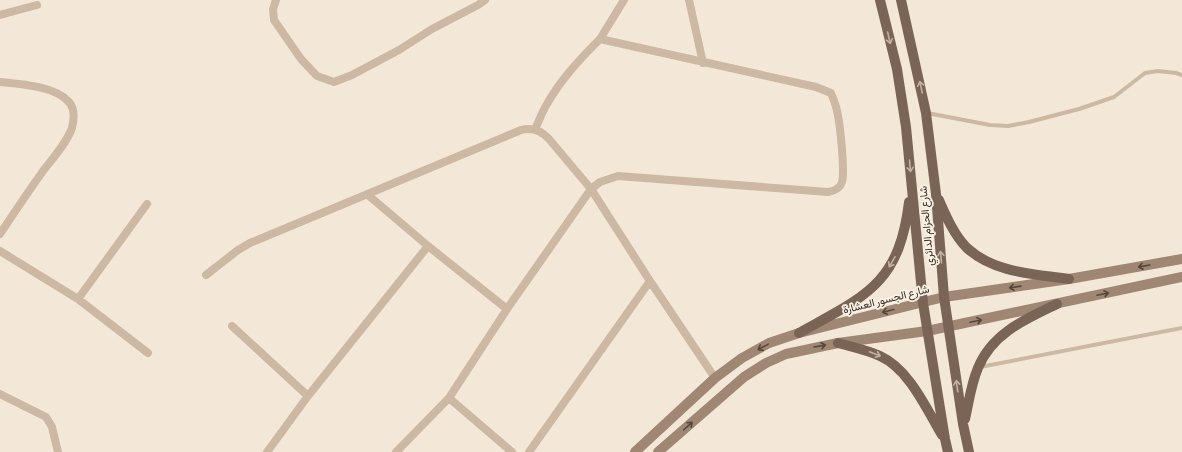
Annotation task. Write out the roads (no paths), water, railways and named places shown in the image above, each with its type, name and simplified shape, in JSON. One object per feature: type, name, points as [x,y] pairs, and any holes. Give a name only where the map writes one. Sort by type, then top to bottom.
[{"type":"main road","name":"شارع الحزام الدائري","points":[[880,0],[897,69],[906,127],[923,303],[948,452]]},
{"type":"main road","name":"شارع الحزام الدائري","points":[[901,0],[926,113],[936,194],[944,298],[963,424],[969,452]]},
{"type":"main road","points":[[799,333],[869,292],[884,276],[896,256],[900,244],[908,214],[911,184]]},
{"type":"main road","points":[[936,194],[948,219],[962,241],[974,253],[986,261],[1020,272],[1069,279]]},
{"type":"main road","name":"شارع الجسور العشارة","points":[[635,452],[715,378],[742,358],[770,343],[799,333],[944,298],[1069,279],[1182,259]]},
{"type":"main road","points":[[658,452],[744,377],[766,363],[786,354],[838,343],[949,327],[1182,277]]},
{"type":"main road","points":[[963,424],[978,368],[988,351],[1005,332],[1020,322],[1057,304]]},
{"type":"main road","points":[[838,343],[879,355],[890,361],[899,369],[909,380],[945,439]]},
{"type":"street","points":[[276,0],[273,10],[274,20],[301,59],[317,76],[334,82],[352,75],[399,50],[432,29],[485,0]]},
{"type":"street","points":[[535,129],[546,104],[577,61],[600,39],[624,0]]},
{"type":"street","points":[[689,0],[703,63]]},
{"type":"street","points":[[0,14],[37,5]]},
{"type":"street","points":[[396,452],[449,398],[507,309],[591,189],[600,182],[618,176],[828,192],[838,188],[842,183],[843,176],[840,138],[836,107],[830,93],[816,87],[600,39]]},
{"type":"street","points":[[0,82],[40,88],[60,94],[70,102],[74,112],[72,128],[64,143],[0,234]]},
{"type":"street","points":[[206,275],[238,250],[250,243],[521,130],[527,128],[535,129],[544,133],[591,189],[715,378]]},
{"type":"street","points":[[368,195],[428,246],[507,309]]},
{"type":"street","points":[[78,299],[147,204]]},
{"type":"street","points":[[267,452],[308,396],[428,246]]},
{"type":"street","points":[[0,251],[78,299],[148,353]]},
{"type":"street","points":[[529,452],[650,281]]},
{"type":"street","points":[[232,326],[308,396]]},
{"type":"street","points":[[0,394],[46,417],[52,427],[58,452]]},
{"type":"street","points":[[449,398],[512,452]]},
{"type":"lane","points":[[926,113],[990,125],[1008,126],[1079,109],[1114,97],[1146,73],[1158,71],[1182,75]]},
{"type":"lane","points":[[978,368],[1182,328]]}]
